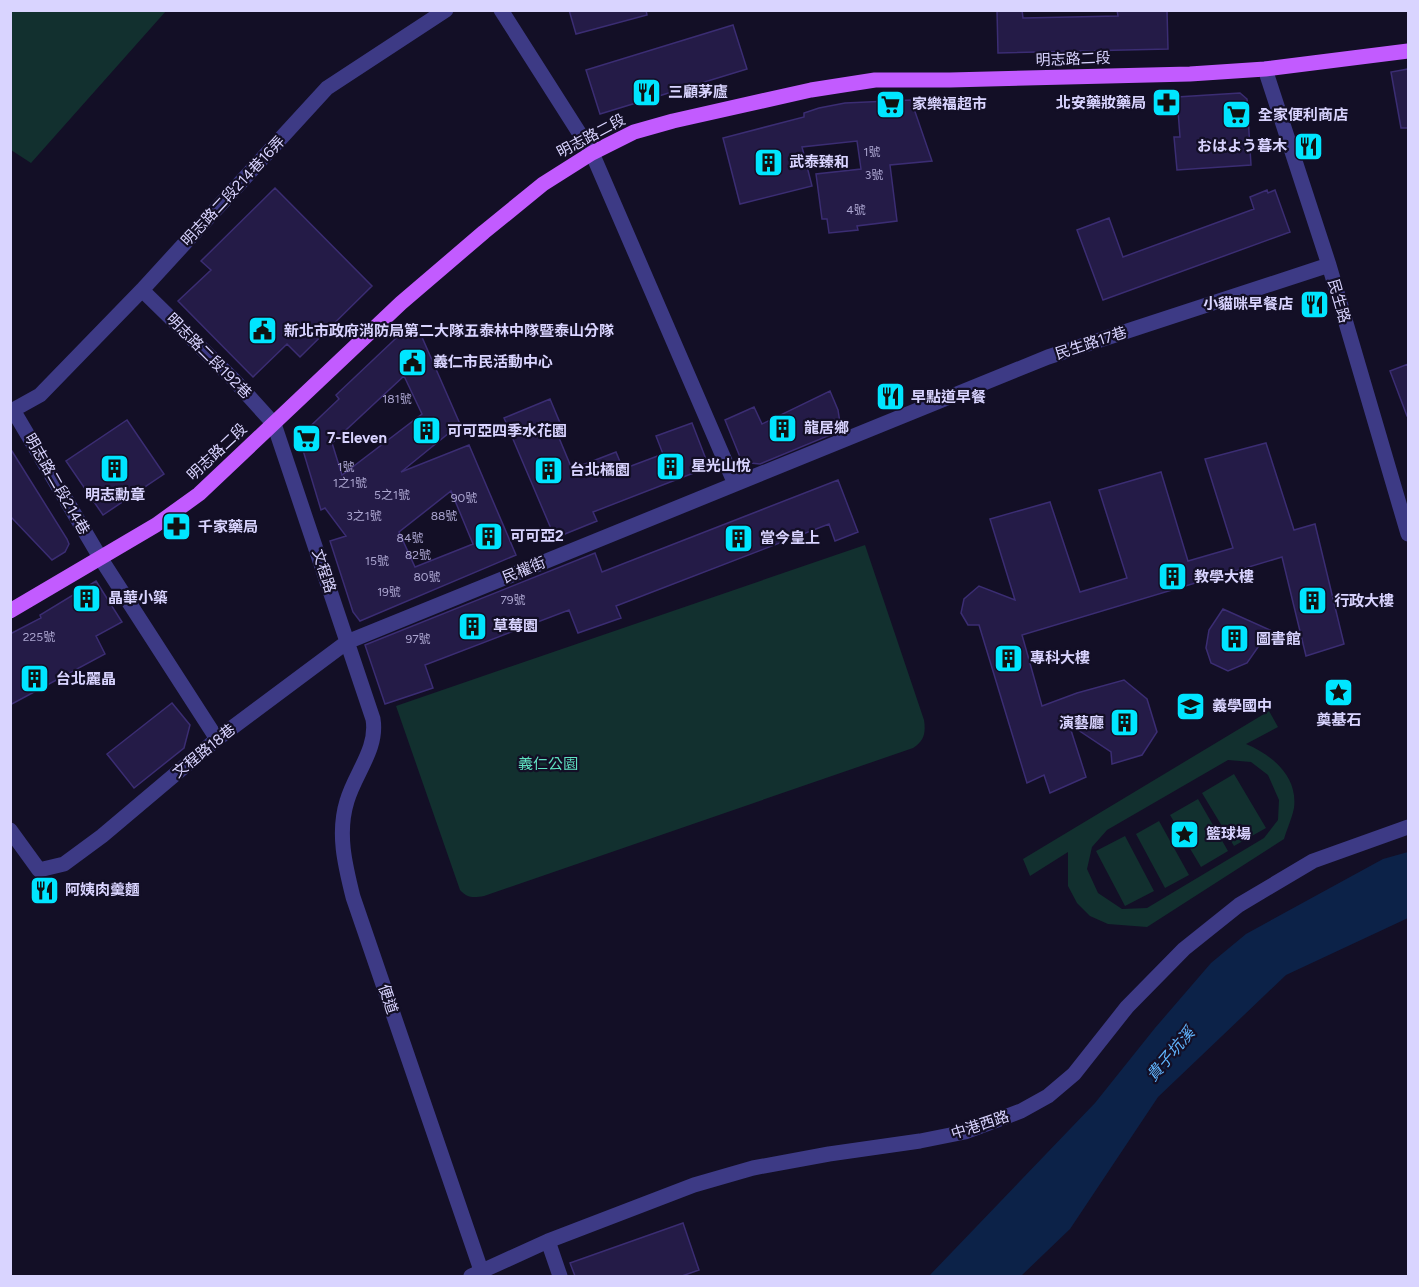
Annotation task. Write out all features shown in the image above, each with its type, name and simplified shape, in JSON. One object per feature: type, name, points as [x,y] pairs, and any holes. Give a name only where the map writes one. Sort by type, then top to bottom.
[{"type":"main road","name":"明志路二段","points":[[10,611],[156,525],[199,494],[401,303],[484,232],[543,184],[592,153],[634,132],[811,90],[875,80],[1101,76],[1265,69],[1408,51]]},
{"type":"street","name":"明志路二段214巷16弄","points":[[40,395],[142,290],[327,88],[446,10]]},
{"type":"street","points":[[501,10],[592,153],[735,484]]},
{"type":"street","name":"民生路","points":[[1265,69],[1329,265],[1408,534]]},
{"type":"street","name":"民生路17巷","points":[[858,434],[1048,357],[1329,265]]},
{"type":"street","name":"明志路二段192巷","points":[[142,290],[234,380],[274,424]]},
{"type":"street","name":"明志路二段214巷","points":[[40,395],[12,411],[101,559],[217,739]]},
{"type":"street","name":"文程路","points":[[274,424],[373,719]]},
{"type":"street","name":"民權街","points":[[347,642],[858,434]]},
{"type":"street","name":"文程路18巷","points":[[10,830],[39,870],[64,864],[102,836],[217,739],[347,642]]},
{"type":"street","name":"便道","points":[[373,719],[375,731],[373,743],[346,801],[342,827],[344,860],[353,897],[479,1275]]},
{"type":"street","name":"中港西路","points":[[479,1275],[548,1241],[694,1185],[743,1171],[829,1154],[943,1137],[965,1132],[1021,1111],[1048,1096],[1074,1074],[1126,1007],[1184,949],[1239,905],[1313,861],[1408,826]]},
{"type":"street","points":[[548,1241],[560,1276]]},
{"type":"green space","points":[[11,10],[166,11],[31,163],[11,150]]},
{"type":"green space","name":"義仁公園","points":[[865,545],[924,720],[925,729],[917,745],[484,896],[470,897],[460,890],[396,706]]},
{"type":"green space","points":[[1269,711],[1278,727],[1246,744],[1274,761],[1292,786],[1294,808],[1284,839],[1147,927],[1108,924],[1090,916],[1077,903],[1068,886],[1068,852],[1030,876],[1023,859]],"holes":[[[1228,760],[1251,762],[1268,775],[1279,800],[1278,820],[1264,838],[1147,908],[1122,909],[1098,893],[1087,869],[1092,847],[1107,830]]]},
{"type":"green space","points":[[1234,774],[1266,828],[1234,846],[1202,793]]},
{"type":"green space","points":[[1198,799],[1228,851],[1201,867],[1170,815]]},
{"type":"green space","points":[[1159,821],[1189,875],[1165,888],[1136,834]]},
{"type":"green space","points":[[1125,836],[1154,891],[1125,906],[1096,851]]},
{"type":"water","name":"貴子坑溪","points":[[1408,852],[1408,918],[1286,975],[1158,1097],[1070,1229],[1021,1276],[929,1276],[1095,1103],[1211,963],[1246,934],[1383,859]]},
{"type":"building","points":[[569,10],[646,10],[647,15],[576,34]]},
{"type":"building","points":[[997,10],[1022,10],[1023,18],[1118,16],[1117,10],[1167,10],[1168,49],[998,53]]},
{"type":"building","points":[[733,25],[747,69],[600,114],[586,70]]},
{"type":"building","points":[[1408,69],[1408,128],[1401,128],[1391,72]]},
{"type":"building","points":[[1240,93],[1247,99],[1251,165],[1177,170],[1174,137],[1180,137],[1177,97]]},
{"type":"building","points":[[911,100],[932,161],[890,165],[897,221],[857,226],[858,230],[829,233],[827,219],[822,219],[816,174],[861,169],[857,141],[802,147],[812,186],[740,204],[723,138],[804,117],[804,113],[819,108],[845,103]]},
{"type":"building","points":[[275,188],[372,286],[300,357],[287,344],[253,377],[178,301],[211,270],[201,261]]},
{"type":"building","points":[[1267,190],[1268,193],[1275,190],[1290,232],[1103,300],[1077,230],[1109,218],[1123,257],[1254,209],[1250,197]]},
{"type":"building","points":[[411,324],[421,335],[460,424],[401,472],[469,445],[516,555],[360,621],[353,612],[330,541],[346,536],[325,508],[321,510],[299,437],[339,399],[336,395]],"holes":[[[404,376],[422,414],[342,475],[332,443]],[[451,491],[473,544],[415,567],[399,532]]]},
{"type":"building","points":[[1408,364],[1408,416],[1407,416],[1390,371]]},
{"type":"building","name":"龍居鄉","points":[[830,391],[838,410],[840,423],[835,433],[760,464],[750,463],[740,457],[725,420],[754,407],[762,424]]},
{"type":"building","points":[[550,399],[563,430],[557,433],[572,469],[616,452],[623,469],[663,454],[656,436],[692,423],[709,467],[593,512],[597,521],[555,538],[504,418]]},
{"type":"building","name":"明志勳章","points":[[127,420],[164,474],[103,515],[66,461]]},
{"type":"building","points":[[1266,443],[1294,530],[1315,524],[1344,644],[1306,656],[1282,557],[1022,635],[1042,706],[1077,693],[1124,680],[1147,699],[1157,732],[1142,755],[1112,764],[1111,752],[1069,724],[1086,777],[1050,793],[1044,775],[1027,783],[979,625],[968,625],[961,613],[964,599],[979,586],[1015,600],[990,519],[1050,502],[1080,592],[1127,578],[1099,490],[1161,472],[1188,561],[1233,548],[1205,459]]},
{"type":"building","points":[[10,448],[69,544],[65,552],[52,560],[10,516]]},
{"type":"building","points":[[838,480],[858,532],[835,541],[829,524],[616,606],[621,618],[578,633],[569,610],[425,665],[433,688],[385,704],[365,645],[595,553],[602,572]]},
{"type":"building","points":[[96,581],[122,622],[96,636],[105,654],[10,705],[10,634],[41,618],[40,615]]},
{"type":"building","name":"圖書館","points":[[1223,609],[1270,630],[1247,663],[1228,671],[1211,663],[1206,648],[1209,630]]},
{"type":"building","points":[[172,703],[190,725],[184,748],[134,788],[107,754]]},
{"type":"building","points":[[683,1223],[699,1270],[682,1276],[575,1276],[570,1263]]},
{"type":"place","name":"三顧茅廬","points":[[647,92]]},
{"type":"place","name":"北安藥妝藥局","points":[[1167,103]]},
{"type":"place","name":"家樂福超市","points":[[891,104]]},
{"type":"place","name":"全家便利商店","points":[[1237,115]]},
{"type":"place","name":"おはよう暮木","points":[[1308,146]]},
{"type":"place","name":"武泰臻和","points":[[768,162]]},
{"type":"place","name":"小貓咪早餐店","points":[[1314,304]]},
{"type":"place","name":"新北市政府消防局第二大隊五泰林中隊暨泰山分隊","points":[[263,331]]},
{"type":"place","name":"義仁市民活動中心","points":[[412,362]]},
{"type":"place","name":"早點道早餐","points":[[890,397]]},
{"type":"place","name":"龍居鄉","points":[[783,428]]},
{"type":"place","name":"可可亞四季水花園","points":[[426,431]]},
{"type":"place","name":"7-Eleven","points":[[306,438]]},
{"type":"place","name":"星光山悅","points":[[670,466]]},
{"type":"place","name":"明志勳章","points":[[115,468]]},
{"type":"place","name":"台北橘園","points":[[549,470]]},
{"type":"place","name":"千家藥局","points":[[177,527]]},
{"type":"place","name":"可可亞2","points":[[489,536]]},
{"type":"place","name":"當今皇上","points":[[739,538]]},
{"type":"place","name":"教學大樓","points":[[1173,577]]},
{"type":"place","name":"晶華小築","points":[[87,598]]},
{"type":"place","name":"行政大樓","points":[[1313,601]]},
{"type":"place","name":"草莓園","points":[[472,626]]},
{"type":"place","name":"圖書館","points":[[1235,639]]},
{"type":"place","name":"專科大樓","points":[[1009,658]]},
{"type":"place","name":"台北麗晶","points":[[35,679]]},
{"type":"place","name":"奠基石","points":[[1339,693]]},
{"type":"place","name":"義學國中","points":[[1191,706]]},
{"type":"place","name":"演藝廳","points":[[1125,723]]},
{"type":"place","name":"籃球場","points":[[1185,834]]},
{"type":"place","name":"阿姨肉羹麵","points":[[44,890]]}]
